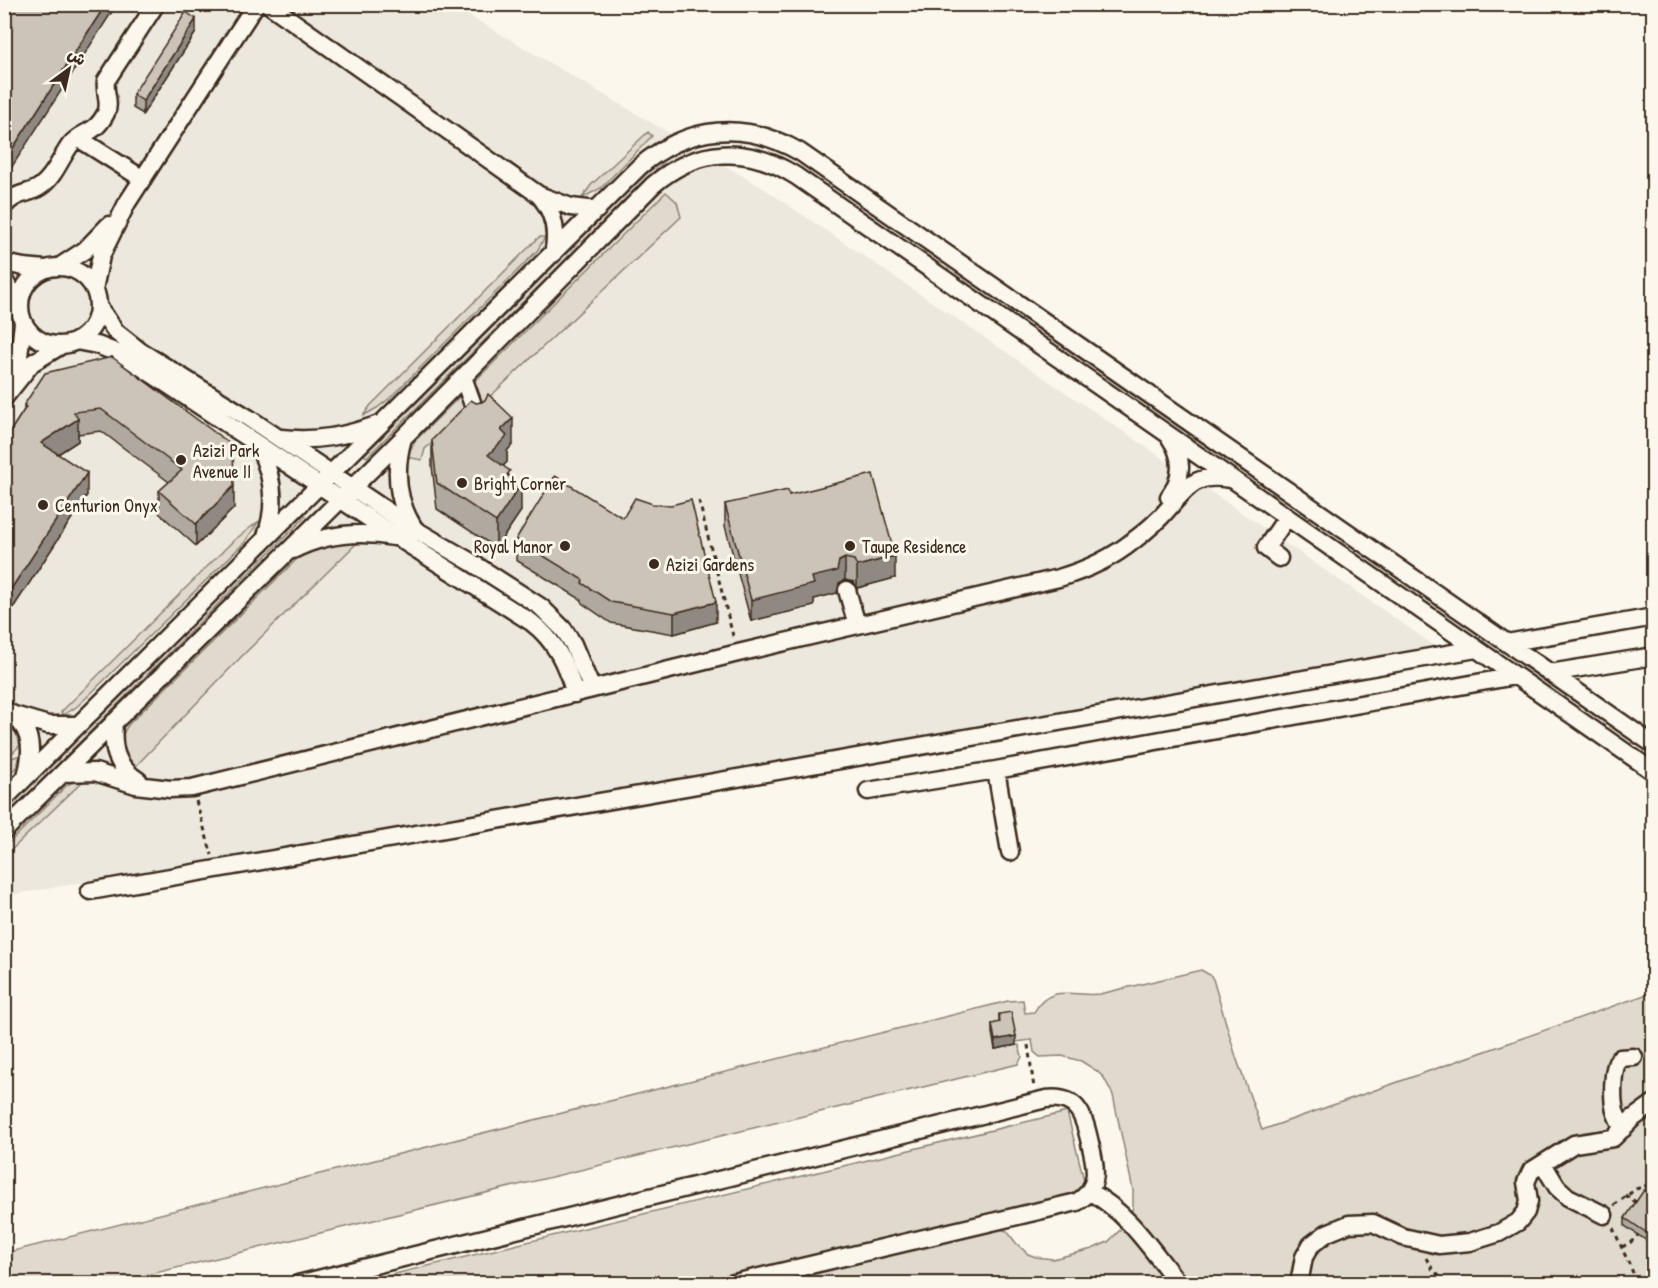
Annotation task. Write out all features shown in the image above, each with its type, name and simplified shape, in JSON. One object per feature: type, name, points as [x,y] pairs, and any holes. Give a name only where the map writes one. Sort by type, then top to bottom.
[{"type":"street","points":[[4,206],[14,196],[41,186],[70,145],[94,130],[108,107],[106,81],[156,4]]},
{"type":"street","points":[[4,382],[19,356],[23,323],[20,306],[27,283],[38,272],[52,268],[85,250],[127,203],[256,4]]},
{"type":"street","points":[[268,4],[539,195],[553,218],[556,236],[553,254]]},
{"type":"street","points":[[4,799],[650,157],[675,142],[717,131],[746,132],[788,145],[1653,745]]},
{"type":"street","points":[[689,137],[694,160]]},
{"type":"street","points":[[78,138],[143,179]]},
{"type":"street","points":[[4,831],[403,438],[653,185],[672,170],[694,160],[713,155],[734,154],[760,158],[784,169],[1653,772]]},
{"type":"street","points":[[539,195],[571,207],[597,210]]},
{"type":"street","points":[[127,203],[102,256],[94,289],[98,306],[109,324],[131,346],[280,438],[331,474],[346,494],[397,537],[542,630],[560,652],[575,694]]},
{"type":"street","points":[[4,263],[80,273],[94,289]]},
{"type":"street","points":[[4,280],[20,306]]},
{"type":"street","points":[[4,398],[32,363],[84,336],[94,323],[98,306]]},
{"type":"street","points":[[23,323],[39,340],[97,345],[125,356],[319,486],[346,494],[414,529],[541,607],[564,630],[573,644],[592,689]]},
{"type":"street","points":[[1045,350],[1059,332]]},
{"type":"street","points":[[463,377],[478,419]]},
{"type":"street","points":[[280,438],[328,439],[383,423]]},
{"type":"street","points":[[1157,519],[1175,489],[1180,474],[1180,458],[1169,436]]},
{"type":"street","points":[[403,438],[398,460],[398,483],[403,507],[414,529]]},
{"type":"street","points":[[257,445],[268,468],[273,493],[272,517],[265,539]]},
{"type":"street","points":[[63,773],[95,772],[132,784],[170,789],[192,788],[738,653],[1074,573],[1133,542],[1185,488],[1197,481],[1211,478],[1233,480]]},
{"type":"street","points":[[1279,558],[1266,548],[1287,518]]},
{"type":"street","points":[[285,554],[313,542],[344,535],[371,534],[397,537]]},
{"type":"street","points":[[847,591],[857,625]]},
{"type":"street","points":[[1506,643],[1653,617]]},
{"type":"street","points":[[90,891],[1476,649]]},
{"type":"street","points":[[1550,673],[1653,656]]},
{"type":"street","points":[[867,791],[996,770],[1515,676]]},
{"type":"street","points":[[9,712],[48,725],[78,725]]},
{"type":"street","points":[[9,712],[25,728],[30,745],[30,762],[26,777]]},
{"type":"street","points":[[114,722],[113,742],[120,765],[131,776],[147,786]]},
{"type":"street","points":[[996,770],[1010,852]]},
{"type":"street","points":[[1623,1129],[1613,1102],[1615,1065],[1620,1058],[1634,1057]]},
{"type":"street","points":[[298,1284],[1036,1102],[1059,1099],[1071,1103],[1081,1112],[1086,1125],[1096,1178],[1090,1192],[1072,1204],[730,1284]]},
{"type":"street","points":[[1299,1284],[1307,1250],[1320,1238],[1342,1226],[1373,1223],[1403,1237],[1439,1245],[1470,1242],[1499,1233],[1518,1222],[1528,1207],[1526,1178],[1532,1171],[1574,1144],[1606,1141],[1613,1138],[1632,1119],[1653,1105]]},
{"type":"street","points":[[1542,1164],[1557,1187],[1568,1197],[1604,1215]]},
{"type":"street","points":[[1090,1192],[1123,1216],[1179,1284]]},
{"type":"path","points":[[699,501],[738,653]]},
{"type":"path","points":[[192,788],[216,869]]},
{"type":"path","points":[[1028,1045],[1036,1102]]},
{"type":"path","points":[[1638,1284],[1611,1223],[1604,1215],[1625,1195],[1653,1183]]},
{"type":"path","points":[[1625,1195],[1640,1204]]},
{"type":"path","points":[[1622,1247],[1638,1235]]},
{"type":"path","points":[[1421,1242],[1427,1262],[1447,1284]]},
{"type":"shaded area","points":[[4,5],[451,5],[763,188],[1139,442],[1438,648],[5,896]]},
{"type":"shaded area","points":[[648,132],[652,136],[601,188],[582,198],[591,185]]},
{"type":"shaded area","points":[[663,157],[663,163],[367,457],[364,455]]},
{"type":"shaded area","points":[[666,192],[677,202],[681,217],[479,407],[472,384]]},
{"type":"shaded area","points":[[539,237],[545,237],[537,251],[390,398],[363,416],[370,406]]},
{"type":"shaded area","points":[[463,393],[468,413],[425,449],[422,460],[406,457],[416,440]]},
{"type":"shaded area","points":[[304,514],[306,516],[5,817],[5,810]]},
{"type":"shaded area","points":[[259,521],[245,542],[85,699],[63,715],[61,712],[233,541]]},
{"type":"shaded area","points":[[359,541],[244,654],[132,770],[125,760],[122,747],[123,735],[129,724],[300,556],[318,546]]},
{"type":"shaded area","points":[[7,719],[22,743],[5,761],[5,723]]},
{"type":"shaded area","points":[[20,755],[16,767],[5,780],[5,766],[12,758]]},
{"type":"shaded area","points":[[81,777],[83,781],[5,856],[5,847],[67,785]]},
{"type":"shaded area","points":[[1201,970],[1213,979],[1236,1057],[1262,1130],[1653,992],[1653,1283],[771,1283],[1000,1229],[1007,1231],[1028,1254],[1036,1257],[1053,1259],[1092,1249],[1108,1242],[1126,1224],[1133,1207],[1133,1190],[1113,1095],[1104,1078],[1097,1071],[1081,1061],[1062,1056],[1040,1057],[1034,1052],[1032,1040],[1015,1042],[995,1049],[1019,1045],[1022,1057],[1018,1064],[114,1283],[5,1284],[5,1253],[1008,1001],[1023,1000],[1025,1013],[1034,1012],[1047,997],[1055,994],[1100,994]]},
{"type":"shaded area","points":[[1067,1112],[1087,1192],[702,1283],[353,1284]]},
{"type":"building","points":[[4,4],[106,4],[4,162]]},
{"type":"building","points":[[186,12],[196,19],[143,101],[133,94]]},
{"type":"building","points":[[112,357],[233,446],[234,486],[196,524],[159,491],[182,470],[101,409],[74,412],[78,419],[41,443],[87,473],[9,592],[4,589],[4,441],[45,373]]},
{"type":"building","name":"Bright Corner","points":[[488,394],[513,418],[501,430],[507,436],[488,455],[510,471],[507,475],[521,484],[496,522],[437,483],[432,440],[471,400],[476,403],[482,402]]},
{"type":"building","points":[[873,474],[895,556],[857,566],[854,560],[845,558],[839,561],[837,571],[812,577],[814,584],[751,600],[725,504],[788,490],[789,495]]},
{"type":"building","points":[[555,476],[623,518],[635,498],[653,504],[671,505],[691,500],[716,602],[674,613],[611,602],[582,583],[583,580],[516,539]]},
{"type":"building","points":[[1011,1012],[1016,1036],[995,1040],[992,1024],[1000,1022],[999,1014]]},
{"type":"building","points":[[1653,1181],[1653,1210],[1650,1215],[1653,1217],[1653,1223],[1647,1233],[1625,1218]]},
{"type":"place","name":"Azizi Park Avenue II","points":[[181,460]]},
{"type":"place","name":"Bright Corner","points":[[462,483]]},
{"type":"place","name":"Centurion Onyx","points":[[43,505]]},
{"type":"place","name":"Royal Manor","points":[[565,546]]},
{"type":"place","name":"Taupe Residence","points":[[850,546]]},
{"type":"place","name":"Azizi Gardens","points":[[654,564]]}]
